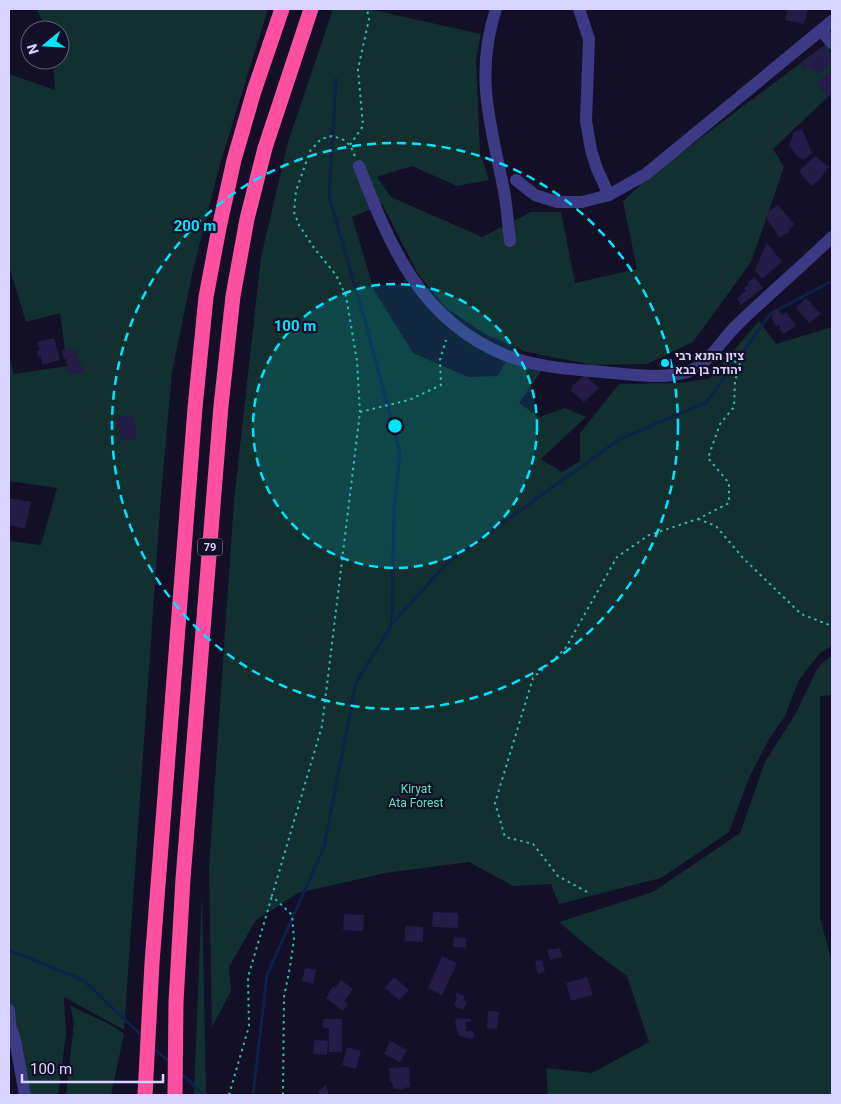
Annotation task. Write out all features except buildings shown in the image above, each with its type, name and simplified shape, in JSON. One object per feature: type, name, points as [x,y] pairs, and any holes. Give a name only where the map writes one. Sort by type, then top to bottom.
[{"type":"highway","name":"79","points":[[144,1095],[152,963],[195,408],[206,297],[234,160],[254,91],[282,9]]},
{"type":"highway","name":"79","points":[[174,1095],[176,1002],[183,879],[221,406],[230,324],[238,262],[254,188],[265,148],[311,9]]},
{"type":"highway","points":[[134,1095],[152,963]]},
{"type":"street","points":[[496,9],[488,33],[485,70],[486,106],[493,148],[504,192],[510,241]]},
{"type":"street","points":[[579,9],[589,39],[586,121],[591,150],[609,195]]},
{"type":"street","points":[[516,180],[535,196],[557,202],[582,202],[609,195],[646,174],[832,21]]},
{"type":"street","points":[[821,30],[832,43]]},
{"type":"street","points":[[359,166],[374,205],[398,256],[421,292],[437,311],[470,337],[505,355],[536,364],[594,372],[650,376],[671,375],[691,371],[702,364],[736,326],[832,238]]},
{"type":"street","points":[[9,1010],[9,1022],[15,1040],[25,1095]]},
{"type":"path","points":[[229,1095],[248,1026],[248,977],[322,726],[360,412],[357,361],[346,296],[336,275],[314,248],[299,225],[294,212],[296,192],[310,151],[322,139],[332,136],[342,139],[350,145],[362,126],[358,70],[369,19],[367,9]]},
{"type":"path","points":[[360,412],[409,400],[441,385],[440,360],[446,340]]},
{"type":"path","points":[[587,892],[558,876],[533,844],[505,837],[495,803],[533,678],[565,649],[617,557],[648,535],[698,518],[729,503],[729,483],[708,458],[720,424],[734,407],[735,381],[740,363],[712,354]]},
{"type":"path","points":[[698,518],[716,526],[743,558],[801,614],[832,626]]},
{"type":"path","points":[[272,896],[292,915],[294,939],[284,997],[283,1095]]},
{"type":"green space","points":[[36,9],[268,9],[220,164],[193,270],[172,372],[161,496],[124,1030],[64,997],[66,1034],[58,1095],[30,1095],[9,1008],[9,541],[41,545],[57,488],[9,481],[9,355],[14,374],[67,366],[60,313],[26,322],[9,266],[9,74],[55,90],[54,70],[70,70],[70,20],[42,20]]},
{"type":"green space","name":"Kiryat Ata Forest","points":[[333,9],[369,9],[481,34],[476,60],[480,152],[489,180],[457,186],[412,166],[377,177],[391,197],[482,237],[531,212],[561,212],[575,283],[637,269],[623,201],[649,177],[826,44],[832,55],[832,93],[773,149],[784,167],[751,262],[693,342],[647,364],[593,365],[527,352],[485,334],[446,308],[418,274],[382,204],[352,217],[374,290],[413,353],[468,377],[498,376],[507,359],[542,370],[519,403],[539,417],[565,408],[586,417],[541,459],[562,472],[580,461],[580,433],[619,384],[677,383],[709,379],[759,321],[776,344],[832,327],[832,646],[820,653],[799,680],[785,716],[769,739],[749,778],[729,832],[661,878],[559,904],[551,884],[513,886],[469,862],[386,873],[298,893],[256,920],[229,967],[231,991],[212,1027],[209,867],[234,500],[261,257],[288,142]]},
{"type":"green space","points":[[832,655],[832,695],[820,696],[820,918],[832,962],[832,1095],[548,1095],[546,1068],[592,1073],[649,1042],[627,976],[559,922],[653,892],[740,833],[765,762],[796,713],[816,671]]},
{"type":"green space","points":[[202,890],[206,1095],[194,1095]]},
{"type":"green space","points":[[70,1005],[124,1034],[111,1095],[66,1095],[74,1022]]},
{"type":"waterway","points":[[336,79],[329,196],[400,453],[394,508],[392,623]]},
{"type":"waterway","points":[[253,1095],[267,975],[324,847],[356,683],[392,624],[448,562],[620,439],[707,402],[770,314],[832,281]]},
{"type":"waterway","points":[[9,950],[83,980],[139,1033]]},
{"type":"waterway","points":[[155,1049],[167,1060]]},
{"type":"waterway","points":[[183,1075],[204,1095]]},
{"type":"place","name":"ציון התנא רבי יהודה בן בבא","points":[[665,363]]}]
